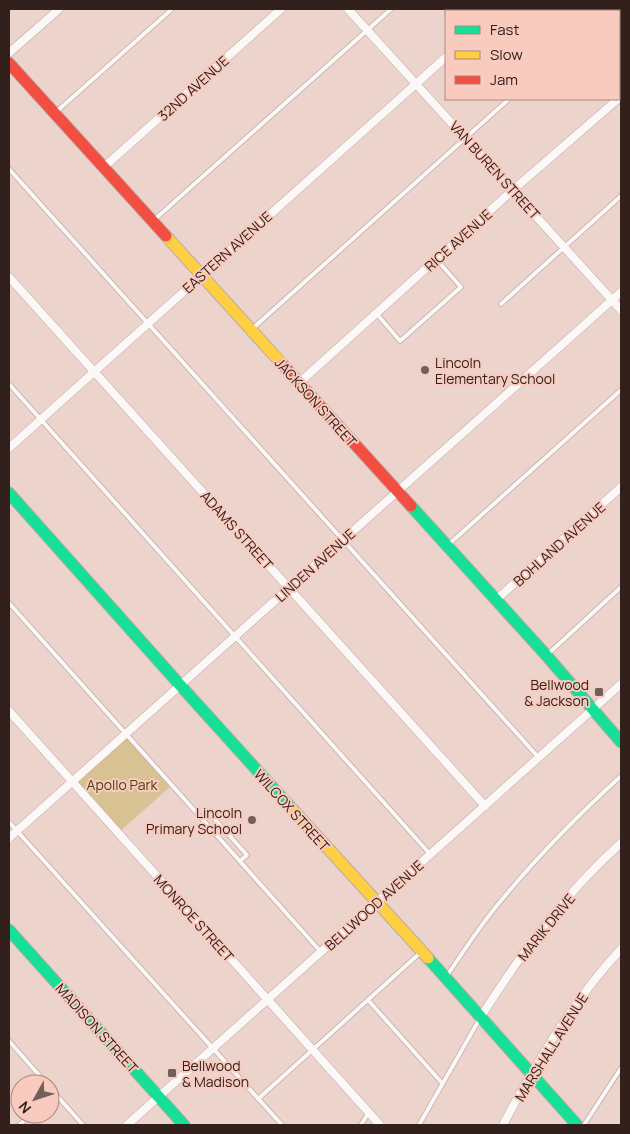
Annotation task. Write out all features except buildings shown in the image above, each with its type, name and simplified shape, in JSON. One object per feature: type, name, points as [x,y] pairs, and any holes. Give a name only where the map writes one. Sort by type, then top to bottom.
[{"type":"street","points":[[9,53],[59,9]]},
{"type":"street","name":"32ND AVENUE","points":[[104,167],[281,9]]},
{"type":"street","name":"VAN BUREN STREET","points":[[348,9],[621,310]]},
{"type":"street","name":"EASTERN AVENUE","points":[[9,448],[445,58]]},
{"type":"street","name":"JACKSON STREET","points":[[9,63],[546,655],[621,742]]},
{"type":"street","name":"RICE AVENUE","points":[[299,383],[513,190],[617,100]]},
{"type":"street","name":"ADAMS STREET","points":[[9,277],[485,806]]},
{"type":"street","name":"LINDEN AVENUE","points":[[9,838],[621,292]]},
{"type":"street","name":"BOHLAND AVENUE","points":[[496,600],[621,487]]},
{"type":"street","name":"WILCOX STREET","points":[[9,493],[577,1125]]},
{"type":"street","name":"BELLWOOD AVENUE","points":[[127,1125],[621,684]]},
{"type":"street","name":"MONROE STREET","points":[[9,712],[380,1125]]},
{"type":"street","name":"MARIK DRIVE","points":[[480,1018],[533,940],[570,896],[621,843]]},
{"type":"street","name":"MADISON STREET","points":[[9,930],[184,1125]]},
{"type":"street","name":"MARSHALL AVENUE","points":[[503,1125],[531,1074],[568,1015],[601,972],[620,954]]},
{"type":"lane","points":[[55,113],[172,9]]},
{"type":"lane","points":[[153,221],[391,9]]},
{"type":"lane","points":[[251,329],[508,100]]},
{"type":"lane","points":[[9,169],[539,758]]},
{"type":"lane","points":[[501,304],[621,196]]},
{"type":"lane","points":[[376,313],[400,341],[461,287],[436,259]]},
{"type":"lane","points":[[9,384],[431,855]]},
{"type":"lane","points":[[447,546],[621,390]]},
{"type":"lane","points":[[546,655],[621,587]]},
{"type":"lane","points":[[9,603],[321,952]]},
{"type":"lane","points":[[445,978],[493,910],[527,870],[621,776]]},
{"type":"lane","points":[[210,814],[247,855],[240,861]]},
{"type":"lane","points":[[9,822],[282,1125]]},
{"type":"lane","points":[[258,1099],[421,952]]},
{"type":"lane","points":[[368,1000],[442,1083]]},
{"type":"lane","points":[[419,1125],[480,1018]]},
{"type":"lane","points":[[9,1041],[38,1074]]},
{"type":"lane","points":[[584,1125],[621,1068]]},
{"type":"lane","points":[[60,1100],[83,1125]]},
{"type":"lane","points":[[361,1125],[369,1112]]},
{"type":"green space","name":"Apollo Park","points":[[126,735],[170,787],[119,832],[74,782]]},
{"type":"traffic: fast","points":[[9,493],[293,810]]},
{"type":"traffic: fast","points":[[411,506],[546,655],[621,742]]},
{"type":"traffic: fast","points":[[9,930],[184,1125]]},
{"type":"traffic: fast","points":[[428,958],[577,1125]]},
{"type":"traffic: slow","points":[[166,236],[283,365]]},
{"type":"traffic: slow","points":[[293,810],[428,958]]},
{"type":"traffic: jam","points":[[9,63],[166,236]]},
{"type":"traffic: jam","points":[[283,365],[411,506]]},
{"type":"place","name":"Lincoln Elementary School","points":[[425,370]]},
{"type":"place","name":"Bellwood & Jackson","points":[[599,692]]},
{"type":"place","name":"Lincoln Primary School","points":[[252,820]]},
{"type":"place","name":"Bellwood & Madison","points":[[172,1073]]}]
